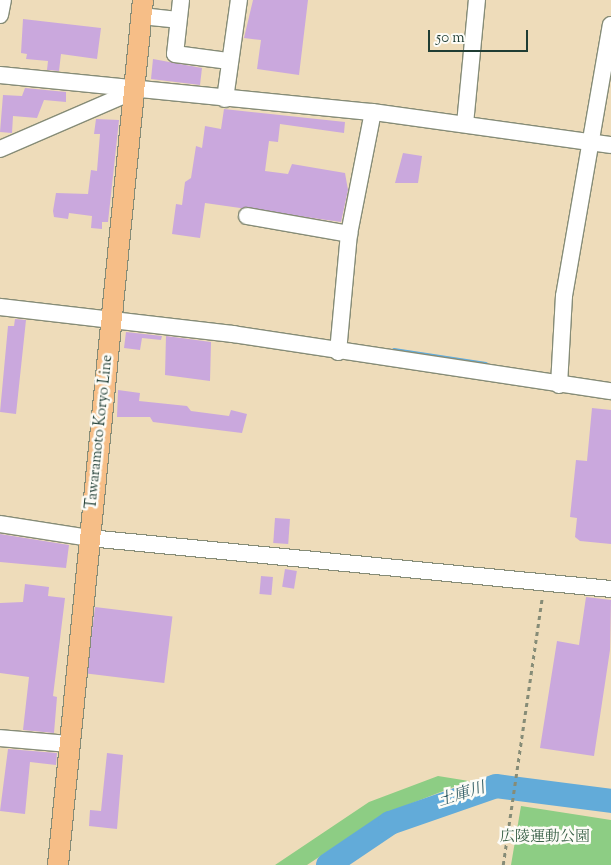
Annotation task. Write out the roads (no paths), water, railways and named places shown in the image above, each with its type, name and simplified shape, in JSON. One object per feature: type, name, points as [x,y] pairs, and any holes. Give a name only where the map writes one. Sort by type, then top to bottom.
[{"type":"main road","name":"Tawaramoto Koryo Line","points":[[58,865],[142,8]]},
{"type":"street","points":[[0,15],[2,0]]},
{"type":"street","points":[[181,0],[175,54],[228,60]]},
{"type":"street","points":[[225,100],[228,60],[239,0]]},
{"type":"street","points":[[465,124],[477,0]]},
{"type":"street","points":[[142,8],[178,20]]},
{"type":"street","points":[[560,378],[564,296],[594,142],[611,25]]},
{"type":"street","points":[[0,76],[225,100],[373,112],[611,145]]},
{"type":"street","points":[[0,149],[134,91]]},
{"type":"street","points":[[339,345],[349,234],[373,112]]},
{"type":"street","points":[[247,216],[349,234]]},
{"type":"street","points":[[0,307],[339,345],[560,378],[611,390]]},
{"type":"street","points":[[0,524],[89,538],[611,589]]},
{"type":"street","points":[[0,738],[70,744]]},
{"type":"waterway","points":[[394,350],[486,364]]},
{"type":"waterway","name":"土庫川","points":[[328,865],[390,823],[496,786],[611,801]]},
{"type":"park label","name":"広陵運動公園","points":[[545,838]]}]
